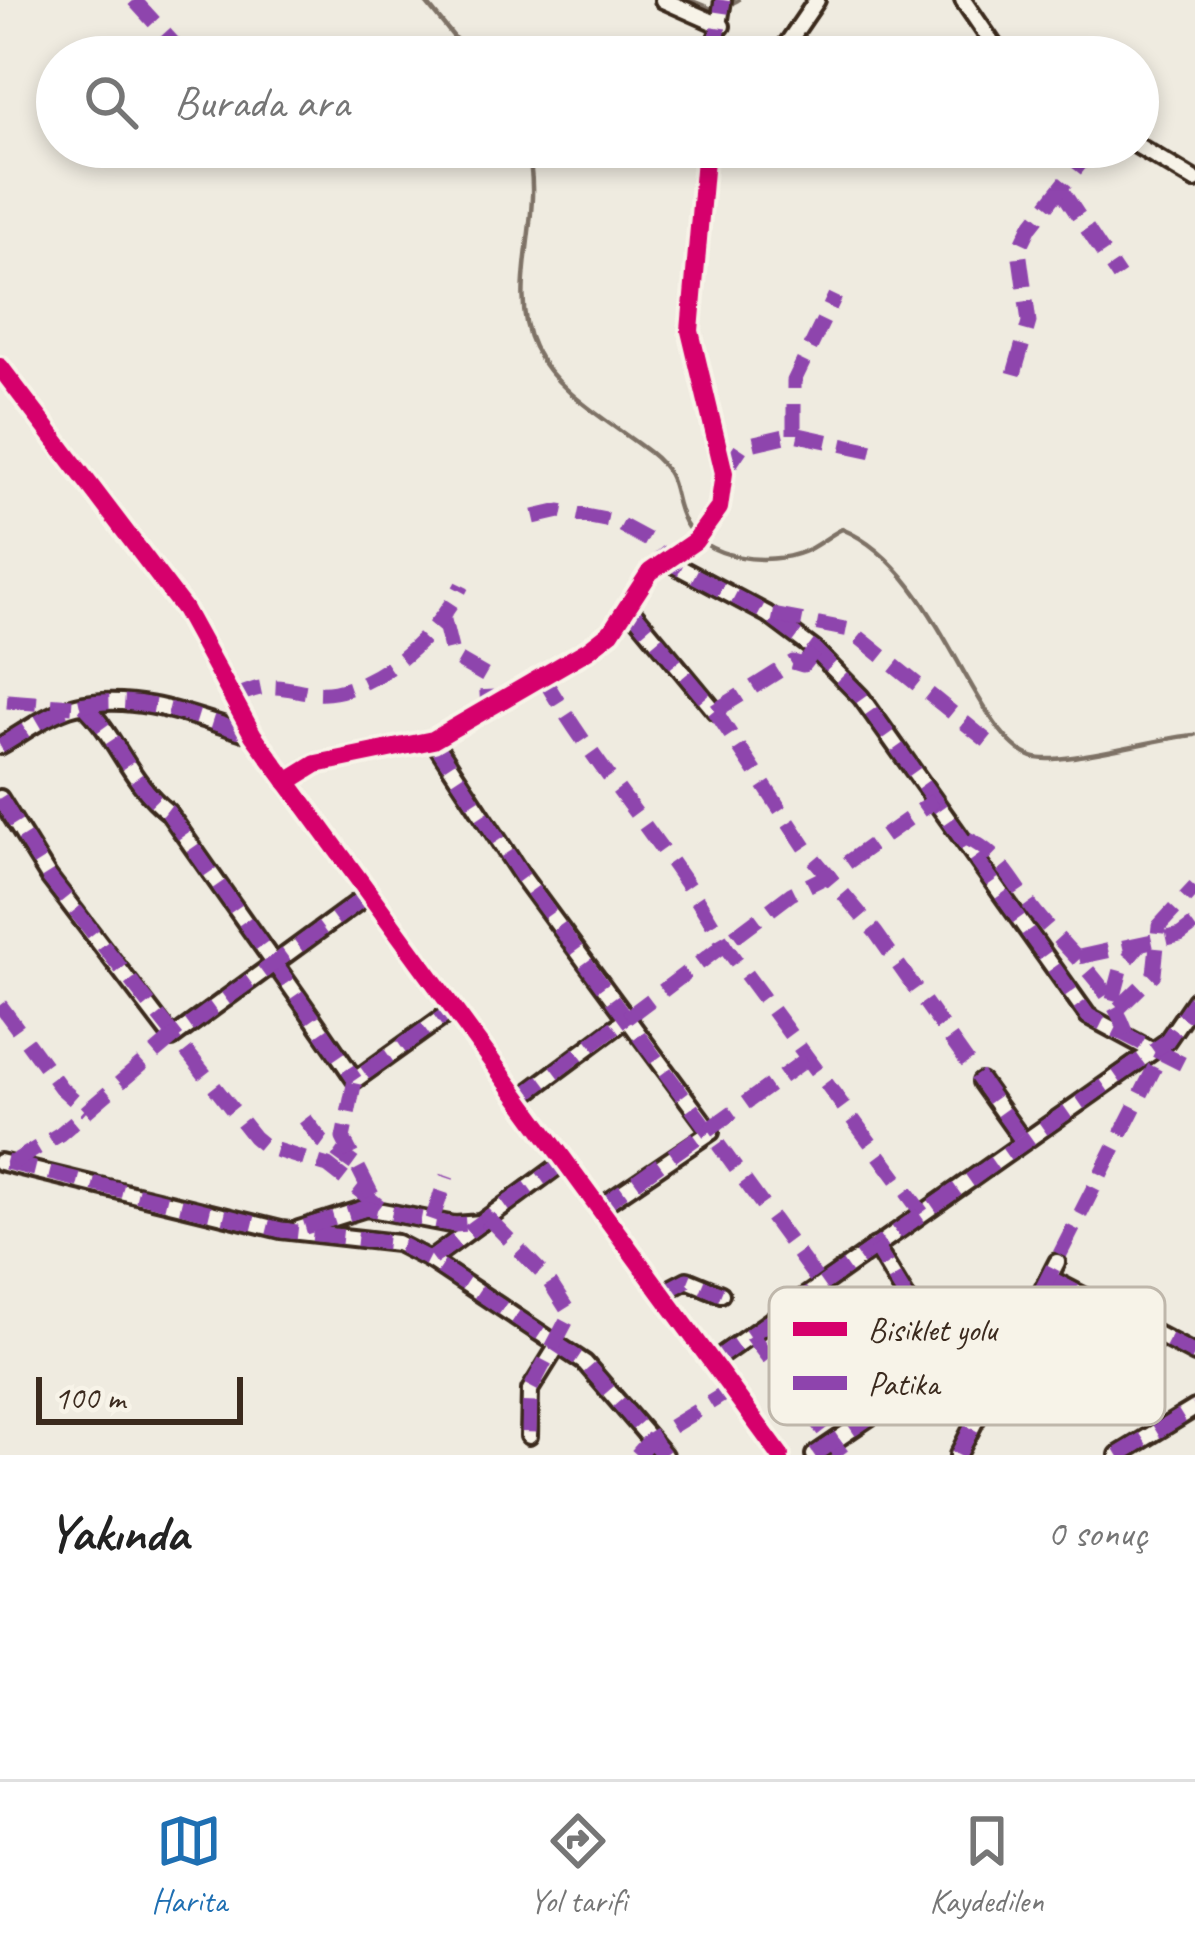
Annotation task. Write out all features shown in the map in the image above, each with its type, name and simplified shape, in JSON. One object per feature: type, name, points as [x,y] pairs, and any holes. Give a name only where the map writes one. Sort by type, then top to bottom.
[{"type":"street","points":[[663,0],[723,11]]},
{"type":"street","points":[[792,36],[817,0]]},
{"type":"street","points":[[963,0],[988,36]]},
{"type":"street","points":[[1159,159],[1195,180]]},
{"type":"street","points":[[287,782],[316,764],[433,740],[588,650],[611,632],[650,572],[700,534],[719,508],[724,473],[690,331],[704,168]]},
{"type":"street","points":[[0,367],[184,609],[253,736],[780,1455]]},
{"type":"street","points":[[669,562],[767,614],[815,650],[861,697],[1088,1016],[1150,1050]]},
{"type":"street","points":[[628,606],[715,711]]},
{"type":"street","points":[[4,742],[84,705],[112,701],[166,708],[253,736]]},
{"type":"street","points":[[84,705],[111,733],[130,772],[168,812],[244,928],[275,963],[355,1080],[454,1009]]},
{"type":"street","points":[[433,740],[521,876],[711,1132],[599,1208]]},
{"type":"street","points":[[0,798],[49,878],[172,1038],[369,894]]},
{"type":"street","points":[[817,1287],[1166,1042],[1195,1000]]},
{"type":"street","points":[[519,1099],[628,1018]]},
{"type":"street","points":[[981,1082],[1023,1141]]},
{"type":"street","points":[[430,1260],[565,1161]]},
{"type":"street","points":[[0,1162],[293,1232],[398,1243],[585,1363],[664,1455]]},
{"type":"street","points":[[293,1232],[366,1208],[455,1225],[481,1223]]},
{"type":"street","points":[[875,1246],[900,1287]]},
{"type":"street","points":[[1044,1287],[1057,1262]]},
{"type":"street","points":[[1049,1278],[1066,1287]]},
{"type":"street","points":[[662,1293],[687,1280],[721,1294]]},
{"type":"street","points":[[712,1362],[769,1321]]},
{"type":"street","points":[[1165,1338],[1195,1354]]},
{"type":"street","points":[[529,1436],[530,1390],[558,1345]]},
{"type":"street","points":[[1118,1455],[1195,1408]]},
{"type":"street","points":[[814,1455],[838,1449],[868,1425]]},
{"type":"street","points":[[958,1455],[973,1425]]},
{"type":"waterway","points":[[424,0],[453,36]]},
{"type":"waterway","points":[[690,0],[717,11],[738,0]]},
{"type":"waterway","points":[[990,28],[996,36]]},
{"type":"waterway","points":[[530,168],[523,299],[534,347],[570,393],[659,461],[670,478],[680,513],[695,535],[722,552],[756,559],[803,552],[842,529],[876,549],[929,613],[991,718],[1011,743],[1032,757],[1064,758],[1195,735]]},
{"type":"marked path","points":[[134,0],[167,36]]},
{"type":"marked path","points":[[717,36],[723,0]]},
{"type":"marked path","points":[[1014,374],[1029,322],[1019,250],[1030,227],[1076,168]]},
{"type":"marked path","points":[[1062,191],[1119,277]]},
{"type":"marked path","points":[[794,434],[794,381],[835,296]]},
{"type":"marked path","points":[[724,473],[742,446],[794,434],[877,452]]},
{"type":"marked path","points":[[534,517],[560,511],[615,522],[652,542],[669,562],[767,614],[815,650],[861,697],[1088,1016],[1195,1070]]},
{"type":"marked path","points":[[232,697],[269,687],[335,692],[374,677],[426,636],[462,585]]},
{"type":"marked path","points":[[628,606],[715,711],[809,853],[876,933],[1023,1141]]},
{"type":"marked path","points":[[773,615],[850,630],[991,744]]},
{"type":"marked path","points":[[444,620],[453,657],[486,676],[488,710]]},
{"type":"marked path","points":[[715,711],[793,662],[803,665],[815,650]]},
{"type":"marked path","points":[[543,677],[725,946],[922,1213]]},
{"type":"marked path","points":[[7,701],[72,706]]},
{"type":"marked path","points":[[0,746],[56,713],[98,702],[166,708],[253,735]]},
{"type":"marked path","points":[[84,705],[144,788],[168,812],[355,1080]]},
{"type":"marked path","points":[[433,740],[522,876],[821,1285]]},
{"type":"marked path","points":[[0,798],[49,877],[254,1137],[266,1147],[328,1166],[383,1209]]},
{"type":"marked path","points":[[519,1099],[791,894],[831,874],[935,800]]},
{"type":"marked path","points":[[968,839],[998,862],[1101,987],[1129,1040]]},
{"type":"marked path","points":[[1119,1008],[1154,974],[1159,926],[1195,887]]},
{"type":"marked path","points":[[12,1163],[60,1134],[172,1038],[369,894]]},
{"type":"marked path","points":[[1079,957],[1180,935],[1195,924]]},
{"type":"marked path","points":[[1113,1000],[1122,966],[1141,943]]},
{"type":"marked path","points":[[818,1287],[1166,1042],[1195,1000]]},
{"type":"marked path","points":[[0,1005],[61,1088],[87,1111]]},
{"type":"marked path","points":[[372,1195],[343,1138],[355,1080],[454,1009]]},
{"type":"marked path","points":[[1043,1287],[1161,1055]]},
{"type":"marked path","points":[[599,1208],[808,1058]]},
{"type":"marked path","points":[[305,1119],[322,1141],[354,1164]]},
{"type":"marked path","points":[[565,1161],[430,1260],[585,1363],[664,1455]]},
{"type":"marked path","points":[[6,1162],[281,1230],[397,1243],[430,1260]]},
{"type":"marked path","points":[[432,1220],[447,1176]]},
{"type":"marked path","points":[[305,1227],[366,1208],[455,1225],[481,1223]]},
{"type":"marked path","points":[[488,1218],[547,1278],[570,1314],[530,1390],[529,1436]]},
{"type":"marked path","points":[[875,1246],[900,1287]]},
{"type":"marked path","points":[[1049,1278],[1066,1287]]},
{"type":"marked path","points":[[662,1293],[687,1280],[721,1294]]},
{"type":"marked path","points":[[712,1362],[769,1322]]},
{"type":"marked path","points":[[751,1335],[769,1359]]},
{"type":"marked path","points":[[1165,1338],[1195,1354]]},
{"type":"marked path","points":[[637,1455],[650,1440],[732,1389]]},
{"type":"marked path","points":[[1118,1455],[1195,1408]]},
{"type":"marked path","points":[[819,1425],[842,1455]]},
{"type":"marked path","points":[[814,1455],[858,1425]]},
{"type":"marked path","points":[[958,1455],[973,1425]]},
{"type":"cycle path","points":[[287,782],[316,764],[433,740],[588,650],[611,632],[650,572],[695,541],[719,508],[724,473],[690,331],[704,168]]},
{"type":"cycle path","points":[[0,367],[184,609],[253,735],[780,1455]]}]
